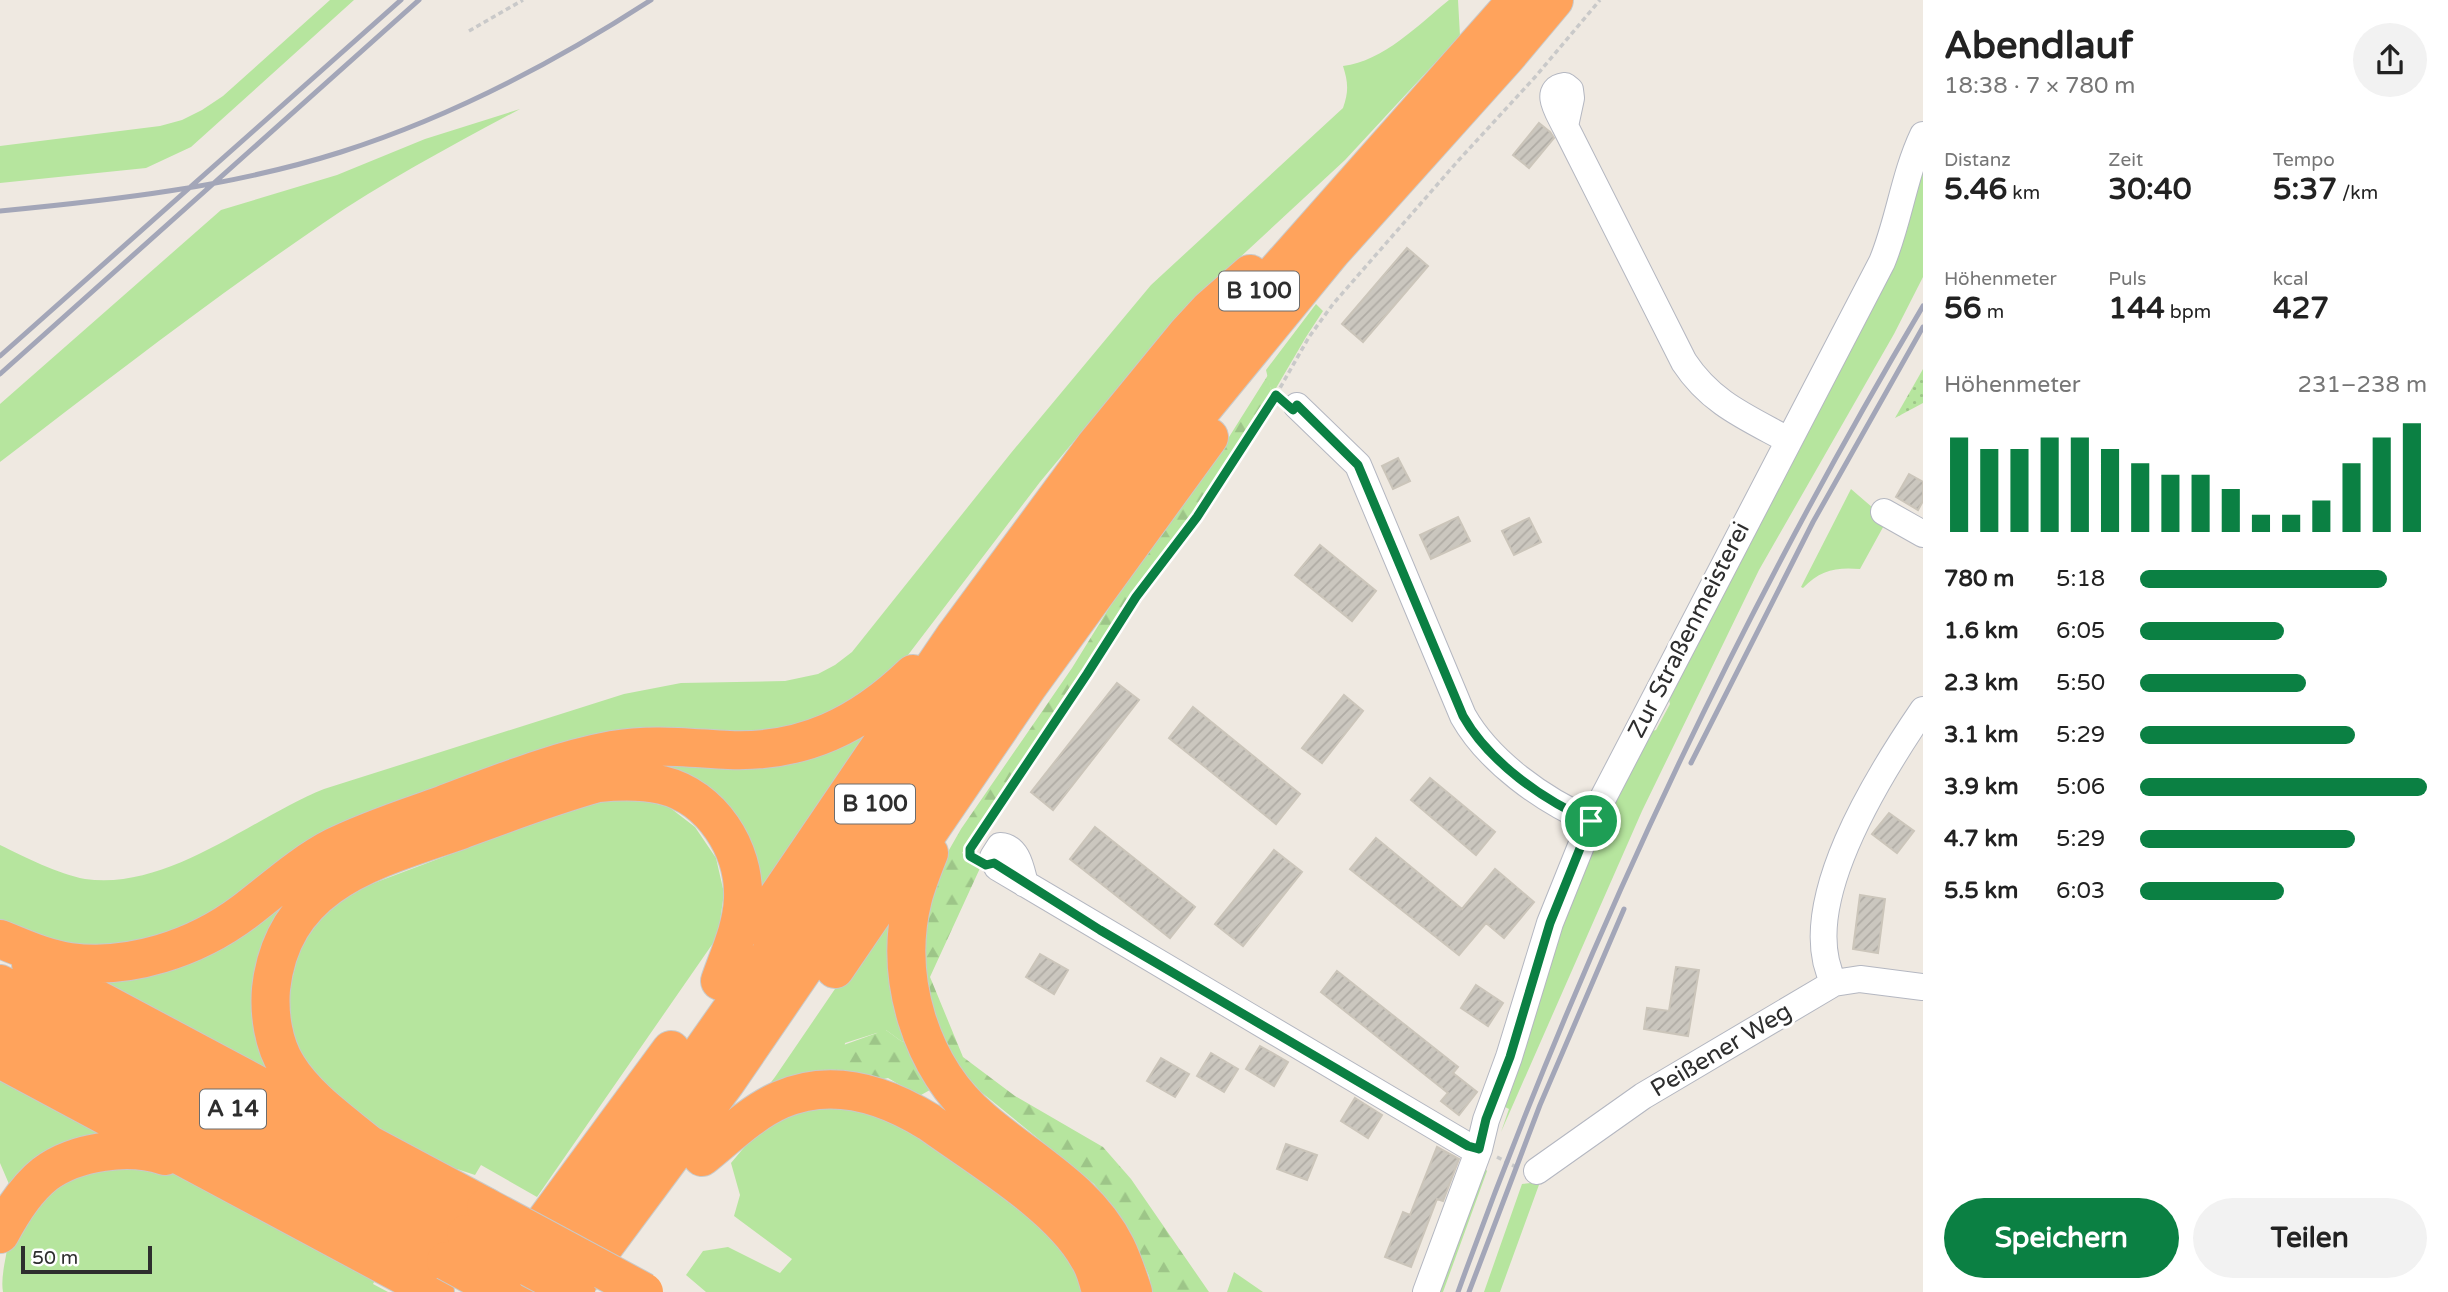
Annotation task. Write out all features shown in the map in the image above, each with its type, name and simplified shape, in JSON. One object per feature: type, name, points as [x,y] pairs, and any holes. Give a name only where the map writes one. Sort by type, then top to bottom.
[{"type":"highway","name":"B 100","points":[[530,1292],[1058,545],[1255,296],[1517,0]]},
{"type":"highway","name":"B 100","points":[[570,1292],[726,1082],[816,952],[904,813],[1042,617],[1139,486],[1332,251],[1554,0]]},
{"type":"highway","points":[[493,1292],[720,981],[955,636],[1095,446],[1210,309],[1345,194]]},
{"type":"highway","points":[[604,1292],[819,992],[1028,686],[1294,318],[1332,251]]},
{"type":"highway","points":[[0,939],[68,962],[92,964],[142,959],[165,953],[241,915],[304,866],[333,848],[365,833],[516,778],[586,755],[643,745],[764,750],[796,745],[823,736],[873,708],[955,636]]},
{"type":"highway","points":[[452,1256],[367,1143],[306,1091],[285,1064],[273,1029],[271,993],[277,957],[296,918],[310,901],[330,884],[375,860],[598,783],[622,780],[663,785],[682,793],[710,814],[729,837],[738,859],[743,881],[743,901],[734,942],[720,981]]},
{"type":"highway","points":[[953,796],[913,898],[907,955],[913,1008],[920,1030],[940,1073],[962,1101],[981,1120],[1078,1197],[1099,1222],[1115,1246],[1133,1292]]},
{"type":"highway","points":[[0,947],[367,1143]]},
{"type":"highway","name":"A 14","points":[[0,984],[452,1256],[503,1292]]},
{"type":"highway","name":"A 14","points":[[0,1022],[452,1256],[576,1292]]},
{"type":"highway","points":[[0,1059],[211,1172]]},
{"type":"highway","points":[[702,1157],[742,1124],[781,1100],[801,1093],[824,1090],[866,1092],[908,1109],[929,1122],[1047,1208],[1090,1258],[1101,1292]]},
{"type":"highway","points":[[0,1234],[11,1213],[47,1172],[99,1153],[147,1150],[452,1256],[644,1292]]},
{"type":"street","points":[[1565,126],[1684,362],[1696,380],[1726,407],[1788,440]]},
{"type":"street","name":"Zur Straßenmeisterei","points":[[1426,1292],[1474,1147],[1510,1057],[1550,923],[1591,821],[1882,262],[1892,238],[1923,135]]},
{"type":"street","points":[[1287,400],[1358,465],[1463,716],[1474,735],[1488,751],[1541,794],[1568,811],[1591,821]]},
{"type":"street","points":[[1884,512],[1923,534]]},
{"type":"street","points":[[1834,983],[1824,957],[1823,941],[1833,883],[1842,852],[1894,753],[1923,710]]},
{"type":"street","points":[[994,863],[993,858],[1000,846],[1006,847],[1014,852],[1025,884],[1474,1147]]},
{"type":"street","name":"Peißener Weg","points":[[1537,1171],[1643,1096],[1834,983],[1860,979],[1923,987]]},
{"type":"path","points":[[469,31],[523,0]]},
{"type":"path","points":[[994,863],[986,865],[970,856],[970,849],[1136,597],[1287,400],[1310,337],[1333,304],[1600,0]]},
{"type":"path","points":[[1474,1147],[1526,1171],[1537,1171]]},
{"type":"green space","points":[[330,0],[354,0],[191,147],[146,168],[0,183],[0,146],[160,126],[182,120],[202,110],[223,96]]},
{"type":"green space","points":[[1449,0],[1458,0],[1460,36],[1345,160],[1235,262],[1094,417],[1040,482],[895,672],[833,718],[730,740],[257,890],[138,953],[0,932],[0,845],[53,869],[85,879],[116,880],[147,874],[208,850],[324,789],[624,694],[681,683],[785,681],[818,674],[835,665],[852,652],[1011,453],[1151,285],[1343,108],[1347,87],[1343,66],[1358,63],[1386,50]]},
{"type":"green space","points":[[520,109],[395,178],[322,224],[200,311],[0,462],[0,404],[221,210],[337,175],[425,139]]},
{"type":"green space","points":[[1923,160],[1923,277],[1894,334],[1759,570],[1642,811],[1501,1132],[1509,1109],[1501,1105],[1570,893],[1645,733],[1656,730],[1670,704],[1667,691]]},
{"type":"green space","points":[[1316,304],[1323,311],[1272,395],[1266,370]]},
{"type":"green space","points":[[1923,369],[1923,403],[1895,418]]},
{"type":"green space","points":[[1268,375],[1272,395],[1200,507],[1132,597],[1088,669],[962,853],[981,866],[930,977],[963,1057],[1015,1096],[1103,1147],[1131,1179],[1209,1292],[1152,1292],[1149,1276],[1134,1241],[1115,1209],[1094,1184],[981,1092],[959,1067],[941,1037],[931,1006],[922,938],[941,864],[961,829],[1072,668],[1122,587],[1207,472]]},
{"type":"green space","points":[[1851,489],[1887,520],[1860,569],[1829,571],[1803,588],[1801,587]]},
{"type":"green space","points":[[887,711],[749,923],[720,814],[578,783],[281,927],[292,1085],[94,986],[172,967],[306,879],[551,779]]},
{"type":"green space","points":[[629,797],[669,807],[695,827],[716,858],[724,893],[718,936],[537,1197],[481,1165],[475,1175],[457,1169],[454,1174],[328,1103],[280,1030],[301,942],[319,919],[341,900],[366,886],[585,804]]},
{"type":"green space","points":[[899,895],[911,1043],[901,1041],[886,1030],[845,1043],[841,1073],[755,1103],[775,1077]]},
{"type":"green space","points":[[878,1030],[886,1030],[901,1041],[911,1043],[937,1086],[917,1095],[888,1078],[865,1083],[836,1069],[838,1047],[877,1033]]},
{"type":"green space","points":[[0,1071],[121,1136],[5,1199],[9,1184],[0,1163]]},
{"type":"green space","points":[[821,1105],[862,1108],[893,1119],[1040,1223],[1063,1246],[1087,1292],[706,1292],[686,1275],[703,1251],[728,1247],[780,1273],[792,1259],[734,1216],[740,1195],[731,1163],[757,1132],[785,1115]]},
{"type":"green space","points":[[165,1167],[376,1278],[373,1284],[388,1292],[3,1292],[9,1234],[72,1169]]},
{"type":"green space","points":[[1484,1167],[1487,1171],[1443,1292],[1431,1292]]},
{"type":"green space","points":[[1540,1182],[1500,1292],[1484,1292],[1522,1184]]},
{"type":"green space","points":[[1234,1272],[1263,1292],[1227,1292]]},
{"type":"building","points":[[1539,123],[1554,138],[1529,168],[1513,155]]},
{"type":"building","points":[[1407,248],[1428,266],[1363,342],[1342,324]]},
{"type":"building","points":[[1398,458],[1410,481],[1393,489],[1382,466]]},
{"type":"building","points":[[1909,474],[1923,482],[1923,501],[1918,510],[1896,497]]},
{"type":"building","points":[[1458,517],[1470,541],[1431,559],[1420,535]]},
{"type":"building","points":[[1529,518],[1541,542],[1514,555],[1502,531]]},
{"type":"building","points":[[1320,545],[1376,591],[1352,621],[1295,575]]},
{"type":"building","points":[[1117,683],[1139,700],[1053,810],[1031,792]]},
{"type":"building","points":[[1344,695],[1363,711],[1322,763],[1302,748]]},
{"type":"building","points":[[1193,707],[1300,794],[1276,824],[1169,738]]},
{"type":"building","points":[[1430,778],[1495,832],[1476,855],[1411,800]]},
{"type":"building","points":[[1889,813],[1914,831],[1897,853],[1872,834]]},
{"type":"building","points":[[1095,827],[1195,907],[1170,938],[1070,859]]},
{"type":"building","points":[[1376,838],[1462,909],[1495,869],[1534,902],[1504,938],[1486,923],[1459,955],[1350,869]]},
{"type":"building","points":[[1274,850],[1302,872],[1243,946],[1215,924]]},
{"type":"building","points":[[1860,895],[1885,899],[1878,953],[1853,949]]},
{"type":"building","points":[[1040,954],[1068,970],[1054,994],[1026,977]]},
{"type":"building","points":[[1676,967],[1699,970],[1688,1036],[1644,1029],[1647,1008],[1669,1011]]},
{"type":"building","points":[[1337,971],[1458,1067],[1453,1073],[1477,1092],[1459,1115],[1441,1101],[1448,1093],[1321,992]]},
{"type":"building","points":[[1476,985],[1503,1003],[1488,1026],[1461,1008]]},
{"type":"building","points":[[1260,1046],[1288,1062],[1274,1086],[1246,1069]]},
{"type":"building","points":[[1211,1053],[1238,1069],[1224,1092],[1197,1076]]},
{"type":"building","points":[[1161,1058],[1189,1074],[1175,1097],[1147,1081]]},
{"type":"building","points":[[1355,1098],[1382,1115],[1368,1138],[1341,1121]]},
{"type":"building","points":[[1286,1144],[1317,1155],[1307,1180],[1277,1169]]},
{"type":"building","points":[[1437,1147],[1459,1159],[1443,1201],[1437,1199],[1411,1267],[1385,1257],[1403,1212],[1410,1215]]},
{"type":"railway","points":[[0,356],[401,0]]},
{"type":"railway","points":[[0,374],[419,0]]},
{"type":"railway","points":[[0,211],[129,197],[215,183],[341,152],[422,122],[501,86],[539,67],[651,0]]},
{"type":"railway","points":[[1458,1292],[1557,1038],[1667,788],[1789,544],[1923,306]]},
{"type":"railway","points":[[1691,763],[1813,522],[1923,327]]},
{"type":"railway","points":[[1469,1292],[1540,1105],[1624,909]]},
{"type":"route","points":[[1276,395],[1293,410],[1297,405],[1358,465],[1463,716],[1474,735],[1488,751],[1541,794],[1568,811],[1591,821],[1550,923],[1510,1057],[1486,1119],[1479,1149],[1468,1146],[1228,1002],[1100,930],[994,863],[986,865],[970,856],[970,849],[1136,597],[1197,517],[1276,395]]}]
